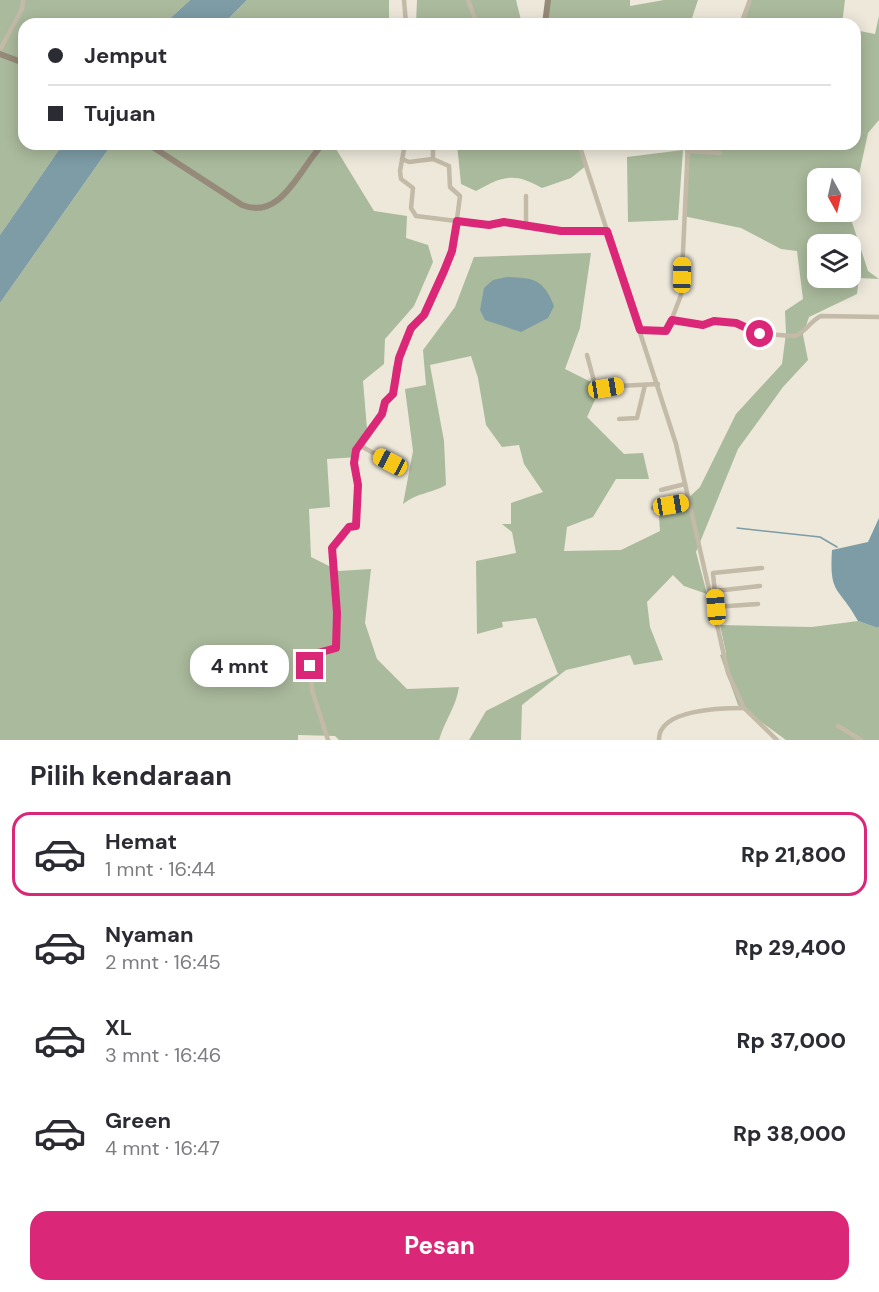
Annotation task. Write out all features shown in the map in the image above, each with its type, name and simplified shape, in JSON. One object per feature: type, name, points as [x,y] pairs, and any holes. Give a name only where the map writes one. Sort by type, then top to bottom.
[{"type":"main road","points":[[546,18],[548,0]]},
{"type":"main road","points":[[0,52],[18,60]]},
{"type":"main road","points":[[157,150],[242,205],[259,209],[279,201],[317,150]]},
{"type":"street","points":[[0,52],[22,9],[23,0]]},
{"type":"street","points":[[404,0],[406,18]]},
{"type":"street","points":[[468,0],[475,18]]},
{"type":"street","points":[[743,18],[750,0]]},
{"type":"street","points":[[404,150],[401,179],[413,188],[412,213],[416,216],[489,225],[504,222],[526,228],[607,231]]},
{"type":"street","points":[[432,150],[433,159]]},
{"type":"street","points":[[581,150],[658,384],[715,607],[728,673],[744,708],[769,738],[777,740]]},
{"type":"street","points":[[640,330],[666,331],[681,295],[687,151],[720,153]]},
{"type":"street","points":[[328,740],[312,690],[310,666],[314,654],[336,648],[337,613],[332,548],[349,527],[356,526],[358,485],[354,457],[358,445],[382,414],[385,402],[393,394],[399,358],[411,328],[424,315],[444,271],[452,251],[457,221],[460,196],[450,187],[449,166],[433,159],[409,162],[402,159]]},
{"type":"street","points":[[526,196],[526,228]]},
{"type":"street","points":[[672,320],[703,325],[714,321],[736,323],[760,334],[795,336],[801,334],[812,320],[821,316],[879,317]]},
{"type":"street","points":[[586,354],[598,387],[658,384]]},
{"type":"street","points":[[619,419],[637,418],[645,385]]},
{"type":"street","points":[[358,445],[390,462]]},
{"type":"street","points":[[661,490],[685,484]]},
{"type":"street","points":[[653,508],[689,502]]},
{"type":"street","points":[[715,607],[713,573],[762,568]]},
{"type":"street","points":[[715,591],[760,586]]},
{"type":"street","points":[[715,607],[758,604]]},
{"type":"street","points":[[659,740],[659,730],[664,724],[699,710],[744,708]]},
{"type":"street","points":[[838,726],[861,740]]},
{"type":"green space","points":[[0,0],[190,0],[170,18],[18,18],[18,150],[59,150],[0,235]]},
{"type":"green space","points":[[247,0],[389,0],[389,18],[229,18]]},
{"type":"green space","points":[[417,0],[516,0],[520,18],[416,18]]},
{"type":"green space","points":[[549,0],[630,0],[630,6],[664,0],[698,0],[692,18],[545,18]]},
{"type":"green space","points":[[749,0],[845,0],[843,18],[743,18]]},
{"type":"green space","points":[[879,16],[879,120],[868,133],[860,168],[807,168],[807,222],[852,222],[856,234],[807,234],[807,288],[858,288],[857,294],[809,317],[803,335],[808,360],[783,387],[738,449],[696,552],[707,594],[684,586],[673,575],[647,602],[650,627],[663,660],[634,665],[630,655],[566,670],[522,705],[521,740],[469,740],[486,711],[558,674],[536,618],[502,622],[503,627],[477,634],[476,561],[516,553],[512,532],[502,524],[511,524],[511,503],[543,492],[524,464],[519,445],[502,447],[486,425],[478,378],[471,356],[430,365],[444,441],[446,485],[414,497],[403,504],[413,451],[405,389],[426,385],[423,350],[455,307],[474,257],[591,253],[580,328],[565,369],[601,387],[587,417],[624,454],[643,453],[649,479],[616,479],[593,517],[567,527],[564,551],[621,550],[660,531],[658,503],[683,503],[700,487],[736,414],[782,364],[786,333],[785,311],[803,299],[797,251],[781,249],[741,228],[683,216],[690,150],[861,150],[861,31],[875,34]]},
{"type":"green space","points":[[108,150],[337,150],[374,211],[407,216],[406,238],[428,245],[433,262],[414,306],[385,339],[384,364],[363,381],[367,429],[358,457],[327,459],[330,507],[309,509],[311,557],[339,571],[371,569],[365,623],[377,659],[407,689],[459,687],[439,740],[339,740],[335,736],[298,735],[298,740],[0,740],[0,303]]},
{"type":"green space","points":[[458,150],[579,150],[587,165],[571,178],[542,188],[516,178],[501,179],[476,191],[461,184]]},
{"type":"green space","points":[[683,150],[678,220],[628,222],[627,157]]},
{"type":"green space","points":[[861,250],[868,271],[879,279],[861,278]]},
{"type":"green space","points":[[858,621],[878,628],[879,626],[879,740],[786,740],[738,705],[720,655],[726,653],[720,625],[812,627]]},
{"type":"water","points":[[190,0],[247,0],[229,18],[170,18]]},
{"type":"water","points":[[59,150],[108,150],[0,303],[0,235]]},
{"type":"water","points":[[507,277],[531,279],[546,290],[554,306],[548,318],[521,332],[485,320],[480,310],[484,288],[493,280]]},
{"type":"water","points":[[879,518],[878,628],[858,621],[837,590],[831,565],[832,550],[868,542]]},
{"type":"waterway","points":[[737,528],[820,537],[837,547]]},
{"type":"route","points":[[310,666],[314,654],[336,648],[337,613],[332,548],[339,543],[349,527],[356,526],[358,485],[354,457],[356,450],[382,414],[385,402],[393,394],[399,358],[405,348],[411,328],[424,315],[444,271],[452,251],[457,221],[489,225],[504,222],[526,228],[561,231],[607,231],[640,330],[666,331],[672,320],[703,325],[714,321],[736,323],[749,331],[760,334]]}]
